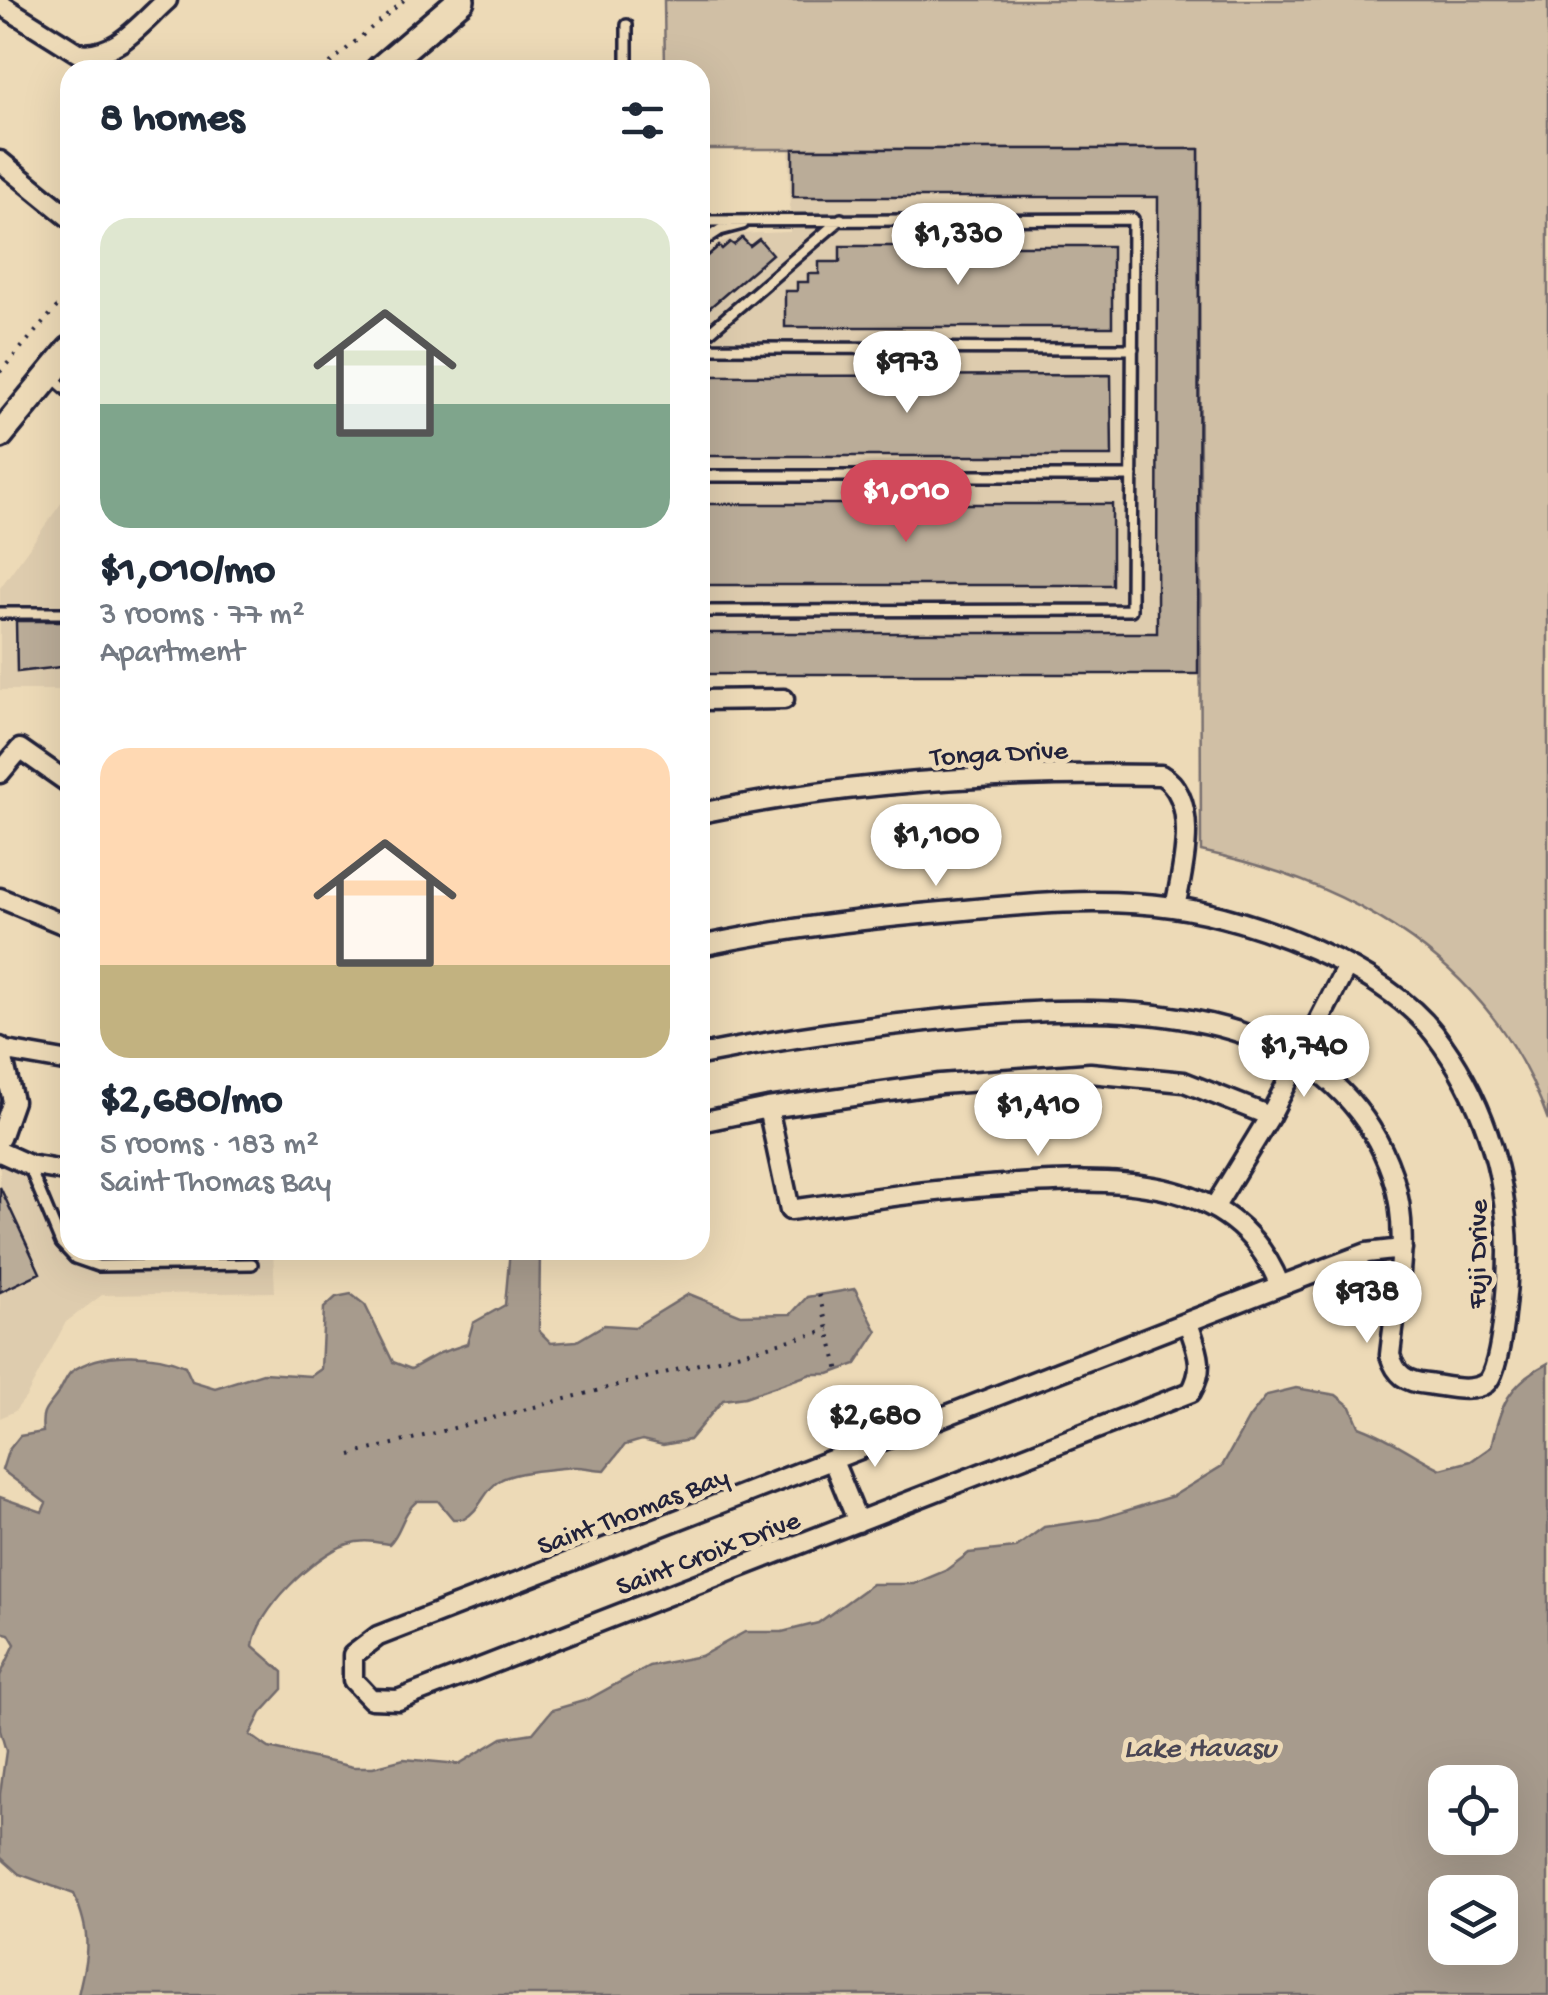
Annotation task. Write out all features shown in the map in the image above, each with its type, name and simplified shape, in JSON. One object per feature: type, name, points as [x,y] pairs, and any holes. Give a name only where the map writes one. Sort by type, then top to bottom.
[{"type":"street","points":[[0,4],[78,53],[92,55],[108,51],[168,0]]},
{"type":"street","points":[[389,60],[445,5]]},
{"type":"street","points":[[0,161],[60,210]]},
{"type":"street","points":[[0,434],[60,361]]},
{"type":"street","points":[[710,700],[784,699]]},
{"type":"street","points":[[0,773],[20,749],[60,777]]},
{"type":"street","name":"Tonga Drive","points":[[710,811],[861,787],[1046,773],[1161,775],[1175,783],[1183,797],[1184,864],[1176,908]]},
{"type":"street","points":[[0,898],[60,922]]},
{"type":"street","name":"Fuji Drive","points":[[710,944],[865,920],[997,907],[1131,903],[1230,918],[1290,938],[1347,966],[1432,1030],[1460,1072],[1488,1128],[1504,1188],[1508,1255],[1497,1365],[1488,1382],[1473,1389],[1410,1382],[1394,1370],[1390,1355],[1402,1250],[1401,1212],[1392,1175],[1374,1134],[1348,1098],[1299,1059],[1243,1034],[1203,1021],[1098,1010],[894,1024],[710,1052]]},
{"type":"street","points":[[1214,1208],[1270,1116],[1347,966]]},
{"type":"street","points":[[0,1138],[13,1101],[0,1049],[60,1060]]},
{"type":"street","points":[[710,1120],[940,1084],[1090,1073],[1184,1082],[1270,1116]]},
{"type":"street","points":[[768,1108],[790,1210],[933,1190],[1124,1180],[1167,1188],[1214,1208],[1268,1257],[1280,1286]]},
{"type":"street","points":[[0,1152],[29,1165],[60,1170]]},
{"type":"street","name":"Saint Thomas Bay","points":[[398,1700],[370,1700],[353,1680],[353,1655],[378,1636],[1367,1253],[1402,1250]]},
{"type":"street","name":"Saint Croix Drive","points":[[398,1700],[1191,1392],[1200,1377],[1202,1361],[1188,1323]]},
{"type":"street","points":[[832,1461],[858,1522]]},
{"type":"lane","points":[[627,25],[628,60]]},
{"type":"lane","points":[[710,331],[842,218]]},
{"type":"lane","points":[[710,222],[1133,218],[1132,610],[710,611]]},
{"type":"lane","points":[[710,236],[754,220]]},
{"type":"lane","points":[[710,348],[1133,349]]},
{"type":"lane","points":[[49,374],[60,383]]},
{"type":"lane","points":[[710,476],[1132,476]]},
{"type":"lane","points":[[0,613],[60,612]]},
{"type":"lane","points":[[29,1165],[60,1241]]},
{"type":"lane","points":[[81,1260],[98,1266],[252,1264]]},
{"type":"path","points":[[334,60],[404,0]]},
{"type":"path","points":[[0,372],[60,303]]},
{"type":"path","points":[[819,1295],[840,1371]]},
{"type":"path","points":[[351,1455],[829,1330]]},
{"type":"shaded area","points":[[664,0],[1548,0],[1548,1120],[1524,1065],[1492,1017],[1455,975],[1412,939],[1364,909],[1313,885],[1201,851],[1199,149],[710,149],[710,60],[665,60]]},
{"type":"shaded area","points":[[789,148],[1199,149],[1198,675],[710,674],[710,249],[738,234],[790,232]]},
{"type":"shaded area","points":[[60,505],[60,690],[0,690],[0,588]]},
{"type":"shaded area","points":[[0,1161],[40,1184],[60,1226],[60,1260],[273,1260],[275,1292],[102,1295],[66,1322],[26,1397],[15,1411],[0,1418]]},
{"type":"water","name":"Lake Havasu","points":[[509,1260],[540,1260],[539,1331],[551,1343],[577,1341],[604,1325],[635,1327],[689,1294],[741,1315],[791,1314],[807,1297],[855,1289],[877,1332],[856,1364],[723,1400],[689,1440],[663,1445],[642,1440],[625,1445],[605,1470],[573,1467],[509,1476],[496,1483],[464,1519],[453,1519],[438,1501],[417,1501],[389,1544],[353,1542],[320,1559],[276,1601],[264,1617],[253,1646],[283,1672],[283,1689],[261,1713],[250,1735],[269,1748],[353,1767],[373,1767],[404,1759],[459,1764],[502,1738],[533,1733],[552,1710],[587,1700],[649,1666],[701,1656],[745,1632],[782,1632],[818,1623],[872,1584],[914,1584],[945,1571],[969,1553],[1015,1548],[1044,1527],[1100,1519],[1173,1496],[1222,1466],[1267,1395],[1296,1388],[1336,1395],[1351,1407],[1359,1426],[1441,1469],[1471,1461],[1491,1447],[1498,1419],[1515,1388],[1548,1363],[1548,1995],[78,1995],[86,1944],[84,1921],[74,1894],[19,1874],[0,1857],[0,1794],[6,1751],[0,1730],[0,1676],[15,1644],[9,1634],[0,1632],[0,1497],[42,1512],[46,1503],[2,1470],[8,1451],[20,1436],[43,1432],[44,1414],[69,1374],[97,1360],[128,1355],[172,1361],[185,1366],[192,1381],[215,1388],[263,1373],[311,1376],[321,1369],[324,1308],[336,1297],[351,1294],[365,1305],[393,1362],[411,1369],[467,1344],[473,1323],[505,1305]]},
{"type":"building","points":[[793,149],[1199,149],[1198,674],[710,674],[710,633],[1157,633],[1158,197],[793,197]]},
{"type":"building","points":[[742,238],[750,246],[759,239],[772,254],[710,307],[710,254],[730,242],[734,245]]},
{"type":"building","points":[[840,246],[1112,246],[1112,327],[785,327],[785,291],[797,291],[797,282],[808,282],[808,274],[819,274],[819,262],[840,262]]},
{"type":"building","points":[[1111,375],[1112,456],[710,456],[710,376]]},
{"type":"building","points":[[710,504],[1112,504],[1112,585],[710,585]]},
{"type":"building","points":[[16,621],[60,621],[60,667],[17,672]]},
{"type":"building","points":[[0,1187],[40,1273],[0,1292]]}]
